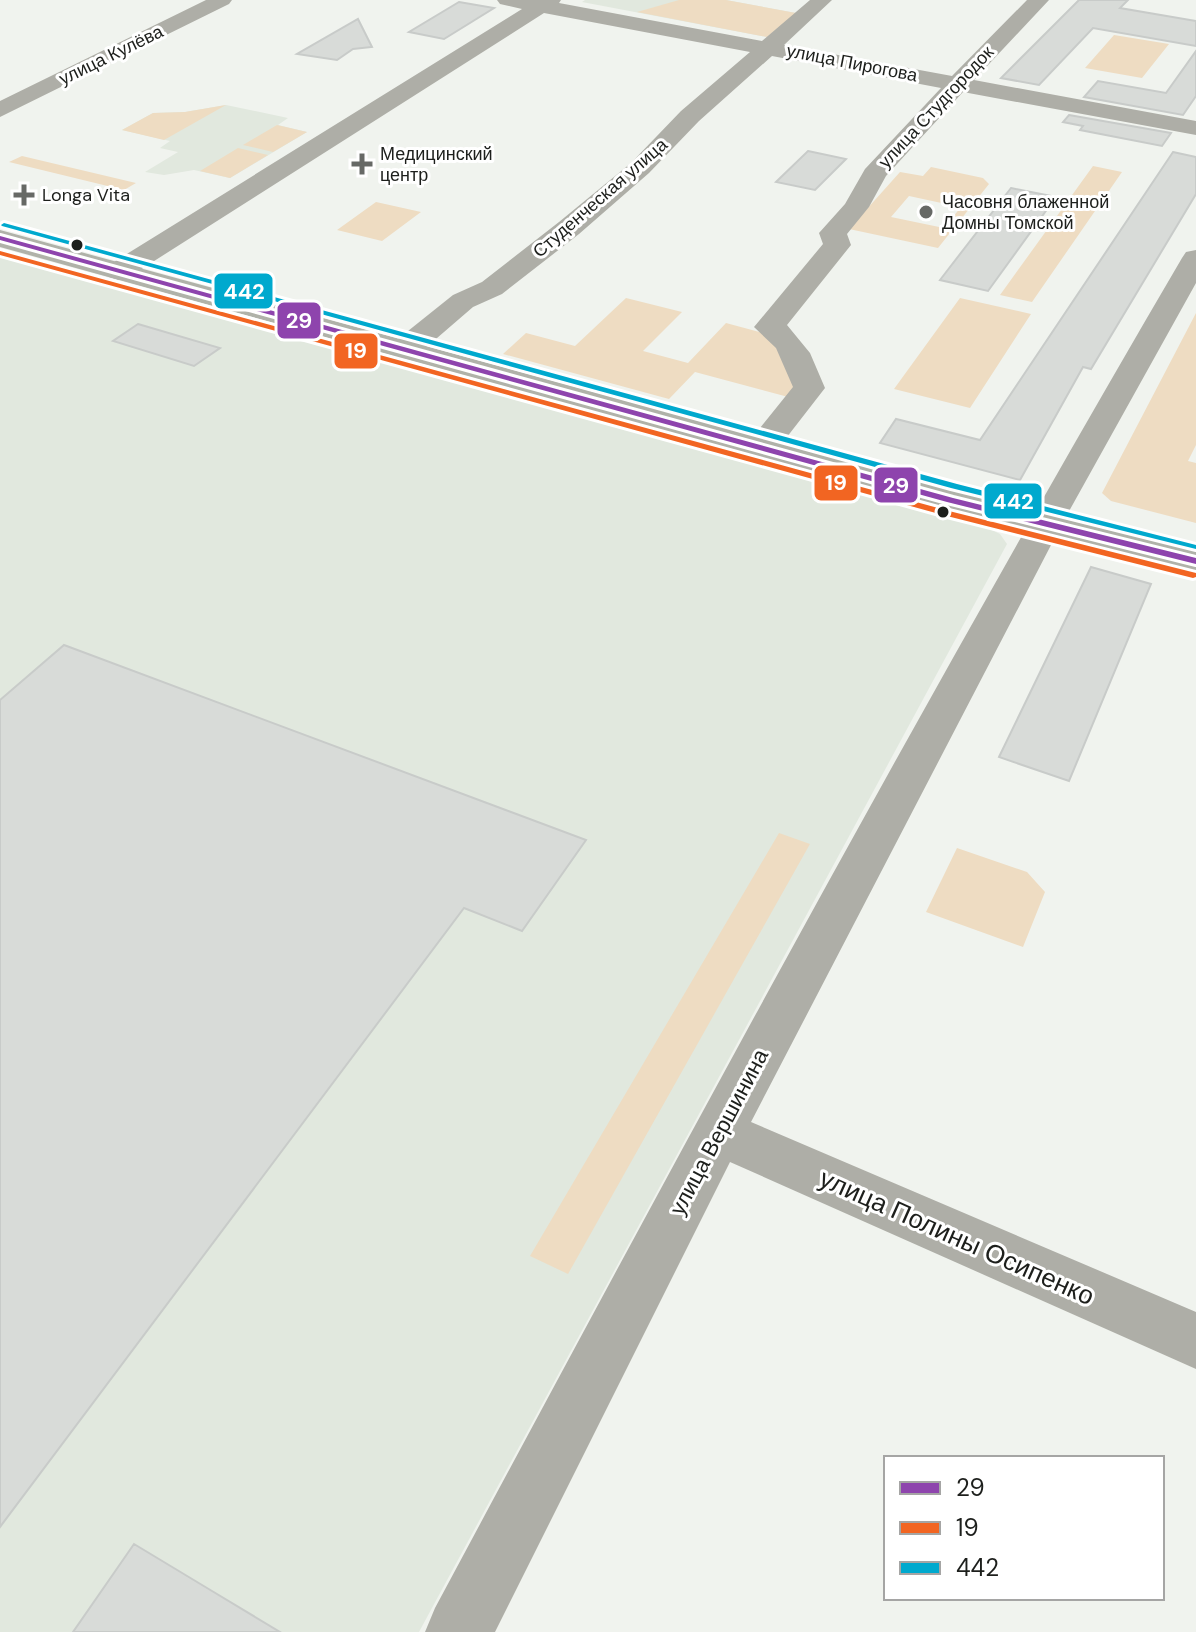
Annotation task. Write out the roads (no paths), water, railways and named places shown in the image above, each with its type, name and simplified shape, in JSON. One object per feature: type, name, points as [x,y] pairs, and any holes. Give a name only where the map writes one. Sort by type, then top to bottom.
[{"type":"main road","points":[[0,238],[761,448],[1196,561]]},
{"type":"street","name":"улица Кулёва","points":[[0,110],[222,0]]},
{"type":"street","name":"улица Пирогова","points":[[507,0],[546,3],[767,48],[1196,128]]},
{"type":"street","name":"Студенческая улица","points":[[404,350],[463,301],[492,288],[569,228],[640,168],[690,116],[822,0]]},
{"type":"street","name":"улица Студгородок","points":[[761,448],[809,388],[796,355],[779,332],[769,327],[837,245],[833,233],[856,207],[874,174],[1039,0]]},
{"type":"street","points":[[119,271],[546,3]]},
{"type":"street","name":"улица Вершинина","points":[[459,1632],[718,1132],[1045,522],[1196,258]]},
{"type":"street","name":"улица Полины Осипенко","points":[[718,1132],[1196,1341]]},
{"type":"place","name":"Медицинский центр","points":[[362,164]]},
{"type":"place","name":"Longa Vita","points":[[24,195]]},
{"type":"place","name":"Часовня блаженной Домны Томской","points":[[926,212]]}]
